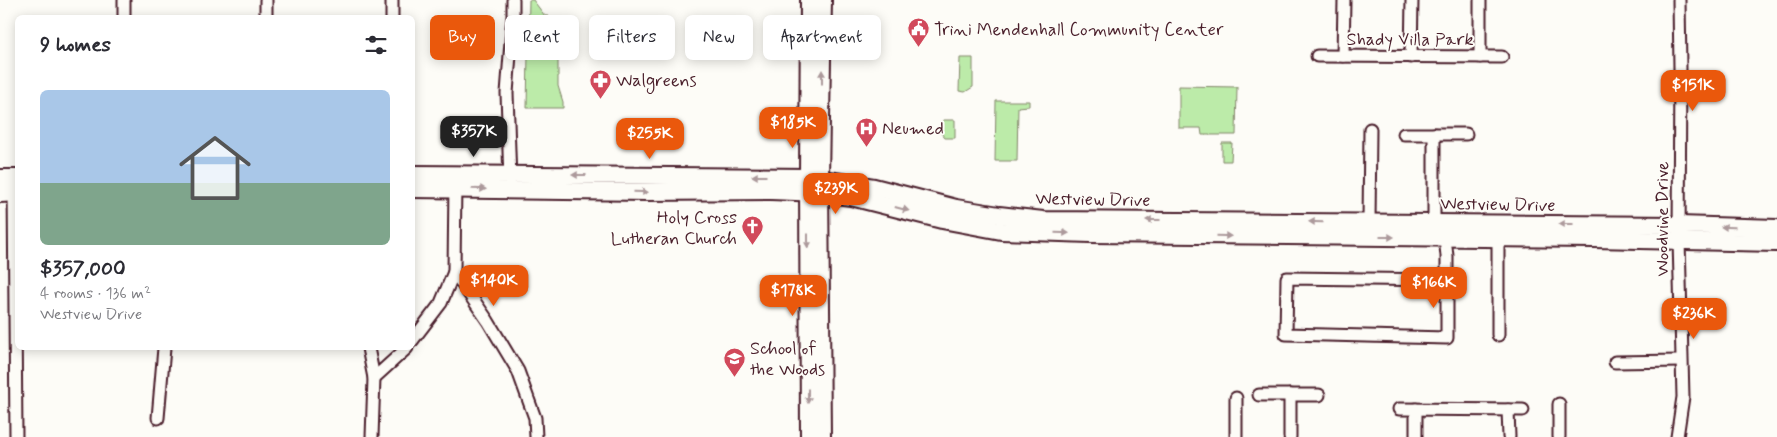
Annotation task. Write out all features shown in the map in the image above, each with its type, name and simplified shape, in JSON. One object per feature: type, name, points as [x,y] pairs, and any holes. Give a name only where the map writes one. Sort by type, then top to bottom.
[{"type":"main road","points":[[809,0],[822,437]]},
{"type":"main road","points":[[809,437],[814,185],[823,0]]},
{"type":"main road","name":"Westview Drive","points":[[415,174],[456,181],[874,187],[954,214],[998,223],[1345,230],[1445,238],[1498,238],[1520,231]]},
{"type":"main road","name":"Westview Drive","points":[[415,188],[456,181]]},
{"type":"main road","name":"Westview Drive","points":[[1345,230],[1369,222],[1434,223],[1520,231],[1679,233],[1777,228]]},
{"type":"main road","name":"Westview Drive","points":[[1679,233],[1777,243]]},
{"type":"street","points":[[124,0],[124,15]]},
{"type":"street","points":[[266,0],[266,15]]},
{"type":"street","points":[[392,0],[392,15]]},
{"type":"street","points":[[511,182],[507,93],[513,0]]},
{"type":"street","points":[[1343,56],[1344,0]]},
{"type":"street","points":[[1411,57],[1412,0]]},
{"type":"street","points":[[1480,0],[1480,57]]},
{"type":"street","name":"Woodvine Drive","points":[[1677,437],[1683,397],[1679,233],[1679,0]]},
{"type":"street","name":"Shady Villa Park","points":[[1317,56],[1502,57]]},
{"type":"street","points":[[1369,222],[1370,129]]},
{"type":"street","points":[[1404,134],[1466,134]]},
{"type":"street","points":[[1434,134],[1434,223]]},
{"type":"street","points":[[415,337],[441,304],[454,272],[456,181]]},
{"type":"street","points":[[10,186],[16,437]]},
{"type":"street","points":[[1445,238],[1447,256],[1447,338],[1286,334],[1287,278],[1446,280]]},
{"type":"street","points":[[1498,238],[1498,335]]},
{"type":"street","points":[[454,272],[488,321],[518,371],[535,418],[536,437]]},
{"type":"street","points":[[158,418],[164,350]]},
{"type":"street","points":[[368,350],[374,378],[372,437]]},
{"type":"street","points":[[374,378],[405,350]]},
{"type":"street","points":[[1615,362],[1681,361]]},
{"type":"street","points":[[1260,395],[1318,395]]},
{"type":"street","points":[[1290,395],[1290,437]]},
{"type":"street","points":[[1236,398],[1236,437]]},
{"type":"street","points":[[1559,404],[1560,437]]},
{"type":"street","points":[[1399,410],[1523,410]]},
{"type":"street","points":[[1416,410],[1416,437]]},
{"type":"street","points":[[1508,410],[1508,437]]},
{"type":"green space","points":[[529,0],[533,0],[544,15],[529,15]]},
{"type":"green space","points":[[960,58],[973,58],[973,87],[965,92],[959,91]]},
{"type":"green space","points":[[528,60],[558,60],[558,86],[563,108],[527,108]]},
{"type":"green space","points":[[1179,86],[1237,87],[1236,135],[1202,135],[1201,128],[1179,128]]},
{"type":"green space","points":[[996,101],[1029,101],[1029,106],[1018,107],[1017,161],[995,161]]},
{"type":"green space","points":[[943,120],[955,120],[955,138],[945,138],[940,132],[939,126]]},
{"type":"green space","points":[[1222,143],[1232,143],[1231,161],[1222,161]]},
{"type":"place","name":"Trini Mendenhall Community Center","points":[[918,48]]},
{"type":"place","name":"Walgreens","points":[[600,99]]},
{"type":"place","name":"Neumed","points":[[866,147]]},
{"type":"place","name":"Holy Cross Lutheran Church","points":[[753,246]]},
{"type":"place","name":"School of the Woods","points":[[734,377]]}]
